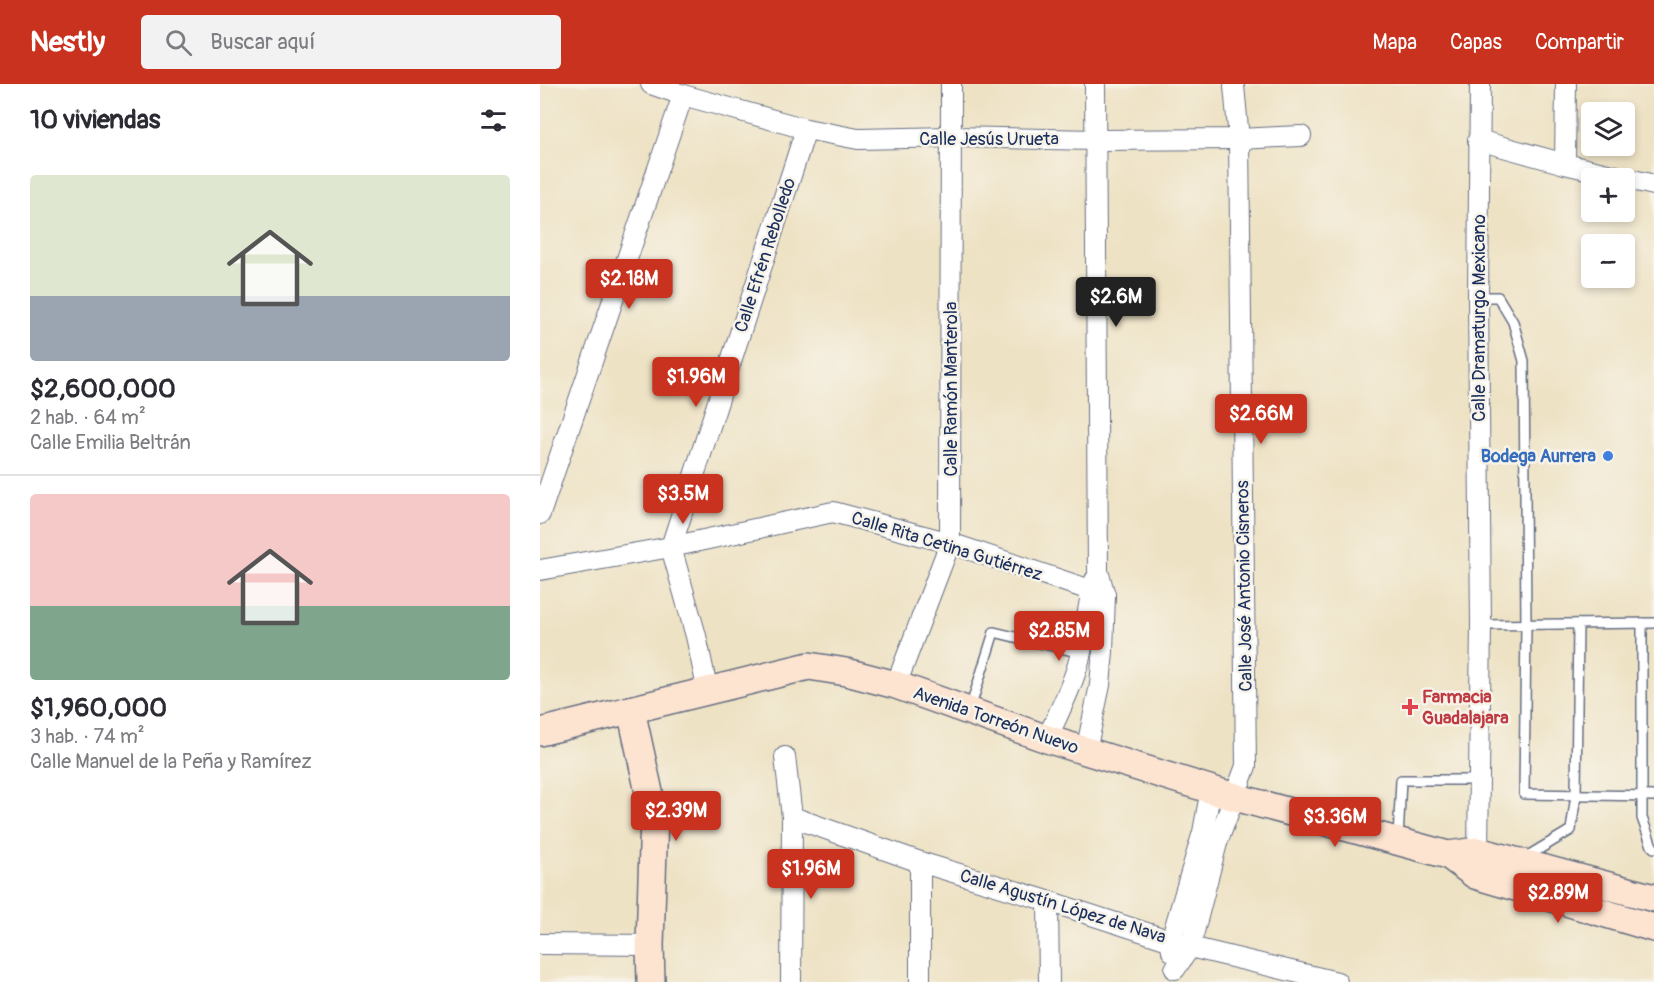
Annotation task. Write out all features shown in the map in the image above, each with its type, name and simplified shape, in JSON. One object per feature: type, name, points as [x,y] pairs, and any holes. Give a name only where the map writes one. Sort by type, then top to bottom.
[{"type":"main road","name":"Avenida Torreón Nuevo","points":[[540,732],[809,666],[846,672],[896,685],[1047,739],[1223,793],[1476,863],[1654,928]]},
{"type":"main road","points":[[631,710],[654,815],[651,982]]},
{"type":"main road","name":"Avenida Torreón Nuevo","points":[[1476,863],[1520,861],[1654,898]]},
{"type":"street","name":"Calle Jesús Urueta","points":[[651,84],[806,129],[858,139],[952,137],[1096,140],[1301,136]]},
{"type":"street","name":"Calle Ramón Manterola","points":[[896,685],[950,543],[951,84]]},
{"type":"street","points":[[1086,751],[1100,686],[1095,84]]},
{"type":"street","name":"Calle Dramaturgo Mexicano","points":[[1476,863],[1481,625],[1478,297],[1480,84]]},
{"type":"street","points":[[1565,164],[1566,84]]},
{"type":"street","name":"Calle José Antonio Cisneros","points":[[1223,793],[1246,766],[1239,139],[1234,86]]},
{"type":"street","points":[[540,514],[683,95]]},
{"type":"street","name":"Calle Efrén Rebolledo","points":[[671,547],[806,129]]},
{"type":"street","points":[[1478,140],[1654,185]]},
{"type":"street","name":"Calle Rita Cetina Gutiérrez","points":[[540,570],[671,547],[833,512],[950,543],[1098,593]]},
{"type":"street","points":[[671,547],[696,636],[708,692]]},
{"type":"street","points":[[1047,739],[1074,677],[1098,593]]},
{"type":"street","points":[[785,757],[792,818],[791,982]]},
{"type":"street","points":[[1175,976],[1170,940],[1203,832],[1223,793]]},
{"type":"street","points":[[1175,976],[1190,947],[1217,843],[1223,793]]},
{"type":"street","name":"Calle Agustín López de Nava","points":[[792,818],[920,862],[1190,947],[1314,979],[1337,982]]},
{"type":"street","points":[[920,862],[920,982]]},
{"type":"street","points":[[1048,901],[1049,982]]},
{"type":"street","points":[[540,944],[650,945]]},
{"type":"lane","points":[[1478,297],[1498,297],[1513,322],[1524,361],[1526,624],[1524,794],[1654,796]]},
{"type":"lane","points":[[1642,623],[1642,818],[1654,848]]},
{"type":"lane","points":[[1481,625],[1654,623]]},
{"type":"lane","points":[[1520,861],[1571,830],[1576,795],[1578,624]]},
{"type":"lane","points":[[969,711],[994,632],[1082,653]]},
{"type":"lane","points":[[1398,841],[1401,780],[1479,780]]},
{"type":"place","name":"Bodega Aurrera","points":[[1608,456]]},
{"type":"place","name":"Farmacia Guadalajara","points":[[1410,707]]}]
